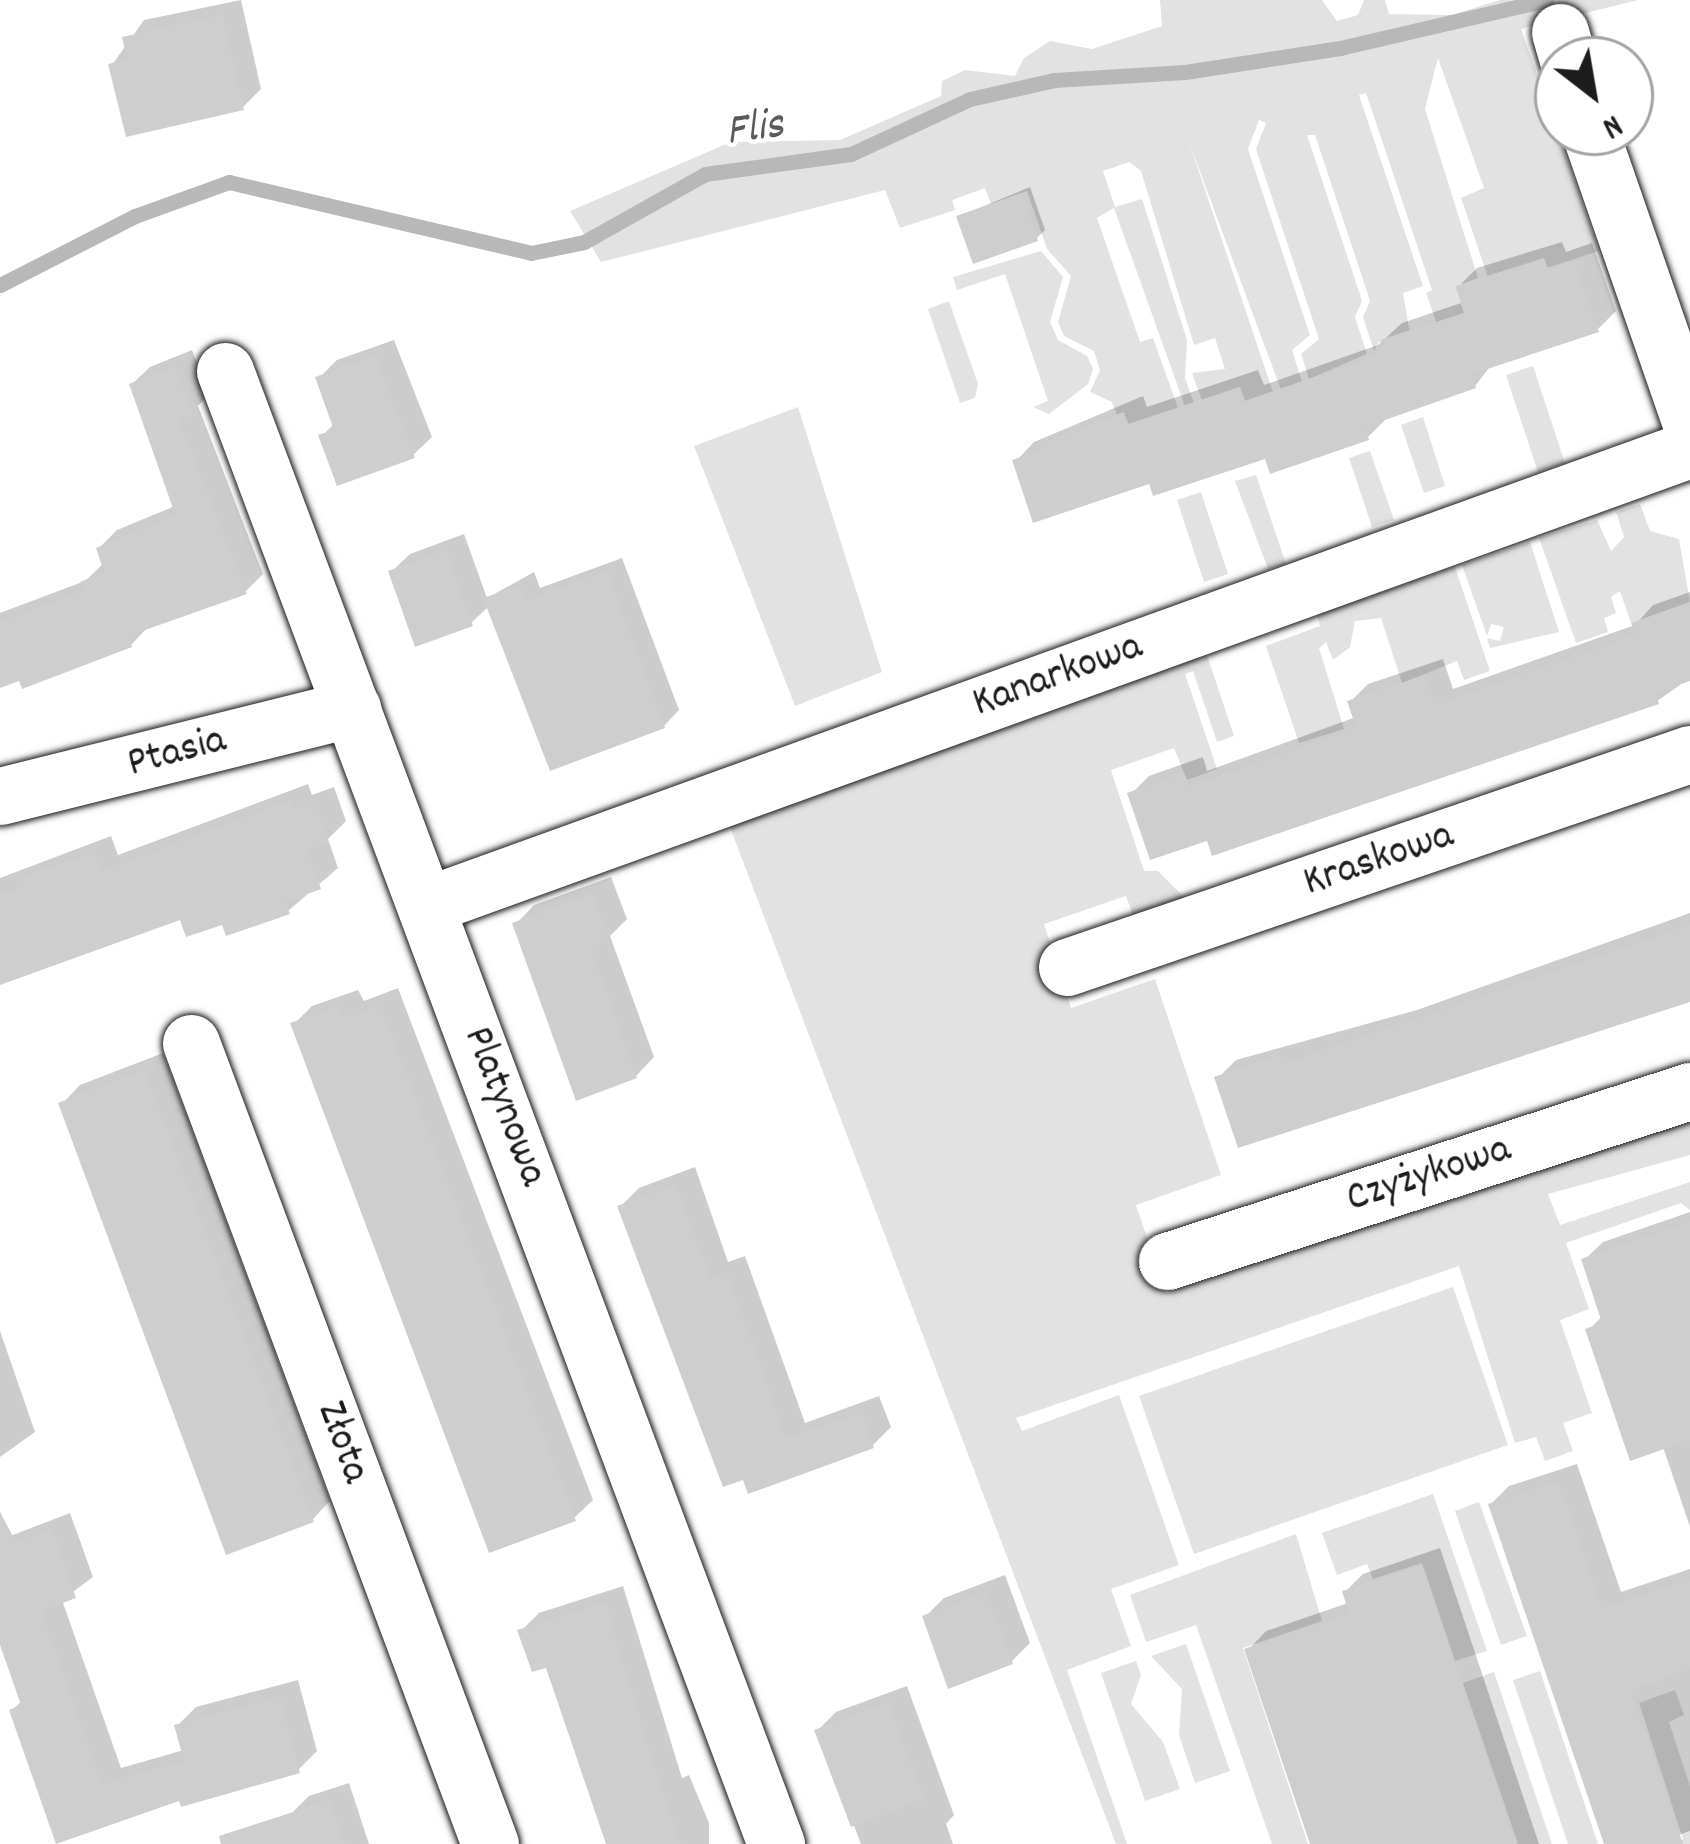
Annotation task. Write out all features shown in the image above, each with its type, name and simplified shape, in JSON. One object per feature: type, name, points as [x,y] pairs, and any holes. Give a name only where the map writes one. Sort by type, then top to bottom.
[{"type":"street","points":[[1598,156],[1690,420]]},
{"type":"street","name":"Platynowa","points":[[225,371],[776,1844]]},
{"type":"street","name":"Kanarkowa","points":[[427,905],[1690,449]]},
{"type":"street","name":"Ptasia","points":[[0,796],[352,708]]},
{"type":"street","name":"Kraskowa","points":[[1067,967],[1690,754]]},
{"type":"street","name":"Złota","points":[[191,1042],[490,1844]]},
{"type":"street","name":"Czyżykowa","points":[[1167,1262],[1690,1091]]},
{"type":"shaded area","points":[[1160,0],[1322,0],[1337,21],[1358,15],[1364,0],[1385,0],[1389,14],[1452,15],[1500,0],[1638,0],[1521,29],[1534,66],[1534,156],[1566,156],[1599,251],[1491,286],[1461,198],[1484,188],[1438,58],[1425,109],[1478,278],[1455,286],[1464,313],[1439,330],[1426,293],[1432,290],[1366,93],[1359,95],[1423,286],[1403,293],[1411,340],[1407,331],[1380,340],[1374,351],[1363,317],[1370,301],[1315,135],[1307,135],[1362,301],[1355,317],[1367,354],[1309,379],[1301,354],[1319,339],[1256,149],[1266,123],[1259,120],[1248,149],[1310,335],[1292,350],[1302,382],[1281,390],[1189,142],[1273,392],[1245,401],[1239,387],[1212,397],[1205,409],[1192,373],[1225,369],[1215,338],[1194,345],[1141,171],[1129,162],[1103,171],[1115,207],[1142,199],[1187,340],[1185,378],[1197,412],[1188,415],[1114,208],[1097,218],[1140,342],[1153,338],[1178,408],[1133,437],[1124,413],[1117,415],[1112,402],[1090,392],[1100,370],[1094,351],[1064,336],[1058,322],[1071,276],[1047,249],[1027,191],[991,204],[985,188],[952,200],[955,210],[900,228],[885,190],[601,262],[570,211],[731,142],[840,140],[941,96],[942,81],[965,70],[1015,76],[1024,58],[1050,41],[1092,49],[1162,26]]},
{"type":"shaded area","points":[[1041,251],[1063,277],[1050,322],[1058,340],[1087,356],[1093,369],[1088,384],[1049,414],[1033,407],[1048,401],[1005,274],[957,290],[953,277]]},
{"type":"shaded area","points":[[949,301],[978,384],[975,398],[960,403],[928,309]]},
{"type":"shaded area","points":[[1533,366],[1565,463],[1538,472],[1506,375]]},
{"type":"shaded area","points":[[798,407],[882,672],[795,706],[694,446]]},
{"type":"shaded area","points":[[1423,417],[1445,486],[1424,493],[1401,425]]},
{"type":"shaded area","points":[[1370,451],[1394,520],[1372,527],[1349,458]]},
{"type":"shaded area","points":[[1256,475],[1286,564],[1268,569],[1235,481]]},
{"type":"shaded area","points":[[1201,492],[1228,574],[1204,582],[1177,500]]},
{"type":"shaded area","points":[[1640,504],[1650,531],[1679,539],[1690,602],[1631,623],[1620,591],[1611,597],[1616,613],[1604,618],[1608,632],[1576,643],[1539,538],[1597,520],[1611,551],[1624,537],[1616,512]]},
{"type":"shaded area","points":[[1530,542],[1559,632],[1490,648],[1487,638],[1500,641],[1504,627],[1491,624],[1487,636],[1462,565]]},
{"type":"shaded area","points":[[1455,567],[1490,671],[1464,680],[1457,661],[1402,683],[1381,618],[1355,621],[1350,647],[1333,660],[1326,642],[1319,648],[1344,729],[1299,743],[1266,646],[1320,626],[1317,614]]},
{"type":"shaded area","points":[[1206,652],[1234,736],[1217,742],[1193,671],[1185,674],[1217,769],[1187,780],[1174,748],[1111,770],[1144,871],[1158,871],[1187,900],[1135,922],[1126,896],[1044,924],[1071,1008],[1155,979],[1221,1175],[1136,1205],[1166,1293],[1690,1117],[1690,1155],[1548,1194],[1560,1225],[1690,1182],[1690,1210],[1681,1203],[1566,1243],[1589,1309],[1560,1320],[1592,1413],[1563,1423],[1573,1451],[1545,1461],[1536,1437],[1515,1443],[1459,1266],[1016,1418],[1022,1431],[1119,1395],[1179,1565],[1111,1589],[1131,1646],[1067,1670],[1127,1844],[1116,1844],[725,814]]},
{"type":"shaded area","points":[[1453,1287],[1508,1445],[1194,1554],[1139,1396]]},
{"type":"shaded area","points":[[1433,1494],[1487,1651],[1455,1661],[1422,1563],[1373,1579],[1367,1564],[1337,1575],[1322,1533]]},
{"type":"shaded area","points":[[1479,1502],[1527,1636],[1501,1645],[1455,1511]]},
{"type":"shaded area","points":[[1296,1534],[1322,1621],[1243,1648],[1308,1844],[1272,1844],[1196,1625],[1146,1642],[1130,1595]]},
{"type":"shaded area","points":[[1186,1644],[1230,1771],[1195,1783],[1179,1735],[1182,1689],[1151,1656]]},
{"type":"shaded area","points":[[1136,1661],[1141,1675],[1131,1704],[1163,1742],[1180,1789],[1145,1801],[1101,1673]]},
{"type":"shaded area","points":[[1540,1671],[1598,1844],[1568,1844],[1513,1680]]},
{"type":"shaded area","points":[[1494,1672],[1552,1844],[1518,1844],[1463,1683]]},
{"type":"shaded area","points":[[1675,1690],[1684,1715],[1669,1722],[1690,1786],[1690,1844],[1672,1844],[1683,1839],[1639,1703]]},
{"type":"building","points":[[222,15],[244,110],[126,137],[108,64],[127,60],[122,37]]},
{"type":"building","points":[[1022,193],[1038,241],[973,264],[956,216]]},
{"type":"building","points":[[1544,258],[1548,269],[1574,260],[1599,332],[1472,374],[1476,388],[1365,427],[1369,440],[1270,474],[1265,459],[1153,496],[1149,484],[1033,523],[1012,460],[1042,450],[1039,444],[1124,412],[1128,424],[1240,387],[1245,401],[1357,362],[1382,349],[1380,340],[1464,313],[1455,286]]},
{"type":"building","points":[[375,356],[415,458],[337,486],[318,435],[334,430],[315,377]]},
{"type":"building","points":[[174,366],[193,415],[179,420],[247,594],[128,636],[132,647],[22,689],[19,681],[0,688],[0,622],[83,591],[80,582],[104,572],[96,548],[175,514],[129,384]]},
{"type":"building","points":[[445,550],[473,626],[415,647],[388,571]]},
{"type":"building","points":[[607,571],[665,728],[550,771],[483,598],[519,586],[525,601]]},
{"type":"building","points":[[1690,602],[1690,681],[1655,693],[1659,704],[1212,856],[1207,841],[1150,860],[1127,793],[1184,773],[1189,787],[1356,727],[1347,701],[1425,675],[1435,705],[1636,635],[1631,623]]},
{"type":"building","points":[[290,800],[294,811],[316,803],[329,842],[307,849],[321,889],[285,902],[290,914],[226,936],[222,925],[186,937],[180,920],[0,985],[0,895],[26,885],[23,877],[93,852],[100,872]]},
{"type":"building","points":[[592,894],[610,940],[590,947],[637,1078],[576,1101],[512,923]]},
{"type":"building","points":[[1690,925],[1690,1002],[1238,1148],[1214,1077],[1280,1055],[1283,1064]]},
{"type":"building","points":[[380,1005],[576,1521],[489,1553],[290,1023],[339,1006],[345,1018]]},
{"type":"building","points":[[144,1070],[314,1522],[226,1555],[58,1103]]},
{"type":"building","points":[[676,1184],[710,1278],[727,1272],[786,1439],[861,1412],[874,1448],[748,1494],[743,1480],[723,1487],[617,1206]]},
{"type":"building","points":[[1690,1222],[1690,1440],[1630,1461],[1585,1329],[1602,1323],[1581,1259]]},
{"type":"building","points":[[1558,1481],[1602,1608],[1690,1580],[1690,1669],[1630,1690],[1683,1844],[1604,1844],[1488,1504]]},
{"type":"building","points":[[0,1512],[16,1542],[52,1529],[76,1598],[41,1611],[102,1784],[184,1761],[174,1725],[280,1697],[300,1773],[181,1807],[179,1801],[56,1844],[9,1710],[21,1705],[0,1645]]},
{"type":"building","points":[[1422,1565],[1516,1844],[1310,1844],[1244,1649],[1349,1613],[1342,1591]]},
{"type":"building","points":[[986,1591],[1013,1664],[948,1689],[922,1616]]},
{"type":"building","points":[[605,1602],[681,1844],[606,1844],[546,1668],[532,1672],[517,1630]]},
{"type":"building","points":[[888,1702],[924,1799],[851,1827],[814,1730]]},
{"type":"building","points":[[330,1800],[345,1844],[221,1844],[219,1836]]},
{"type":"waterway","name":"Flis","points":[[0,285],[135,216],[229,182],[531,253],[584,242],[705,174],[851,154],[970,99],[1054,80],[1185,72],[1340,48],[1547,0]]}]
